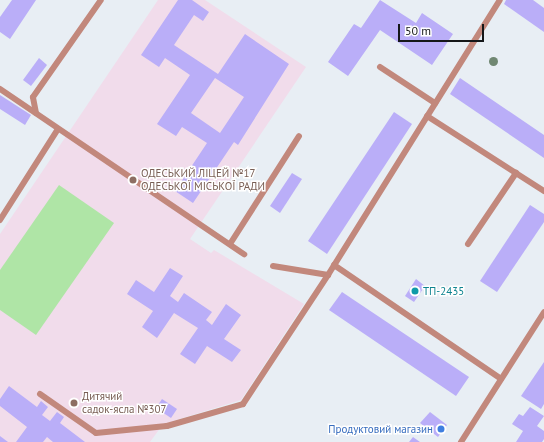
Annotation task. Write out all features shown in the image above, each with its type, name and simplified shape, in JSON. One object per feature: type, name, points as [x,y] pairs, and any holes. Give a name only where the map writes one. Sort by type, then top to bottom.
[{"type":"lane","points":[[37,115],[33,109],[33,97],[102,0]]},
{"type":"lane","points":[[40,394],[96,433],[167,426],[243,404],[328,275],[500,0]]},
{"type":"lane","points":[[380,67],[435,103]]},
{"type":"lane","points":[[0,89],[244,254]]},
{"type":"lane","points":[[427,116],[544,191]]},
{"type":"lane","points":[[0,220],[58,129]]},
{"type":"lane","points":[[230,244],[299,136]]},
{"type":"lane","points":[[468,244],[516,173]]},
{"type":"lane","points":[[334,265],[501,379]]},
{"type":"lane","points":[[274,266],[328,275]]},
{"type":"lane","points":[[462,442],[544,312]]},
{"type":"shaded area","points":[[158,0],[205,0],[306,67],[190,239],[211,253],[214,250],[304,304],[241,400],[173,421],[161,427],[150,442],[0,442],[0,234]]},
{"type":"green space","points":[[59,185],[114,223],[36,335],[0,310],[0,270]]},
{"type":"building","points":[[12,0],[36,0],[10,39],[0,32],[0,17]]},
{"type":"building","points":[[178,0],[192,0],[209,12],[203,21],[194,15],[174,45],[218,74],[245,34],[289,64],[238,145],[234,142],[193,203],[175,191],[207,143],[182,127],[176,136],[157,124],[190,75],[165,58],[159,67],[141,55]],"holes":[[[215,78],[244,97],[220,133],[191,113]]]},
{"type":"building","points":[[380,0],[416,23],[422,13],[453,34],[432,65],[380,30],[348,76],[328,62],[354,24],[361,28]]},
{"type":"building","points":[[506,0],[533,0],[544,8],[544,32],[504,4]]},
{"type":"building","points":[[39,58],[47,65],[31,86],[23,80]]},
{"type":"building","points":[[460,78],[544,135],[544,158],[450,94]]},
{"type":"building","points":[[0,95],[31,115],[25,125],[0,109]]},
{"type":"building","points":[[394,112],[412,124],[327,254],[308,241]]},
{"type":"building","points":[[292,173],[302,179],[280,213],[270,206]]},
{"type":"building","points":[[530,205],[544,214],[544,222],[497,292],[480,281]]},
{"type":"building","points":[[170,268],[183,276],[170,296],[178,302],[184,293],[212,312],[206,320],[212,325],[226,304],[241,315],[224,339],[241,350],[232,362],[207,346],[195,364],[180,354],[198,328],[174,313],[157,338],[142,327],[153,311],[127,294],[136,280],[154,292]]},
{"type":"building","name":"ТП-2435","points":[[416,279],[425,286],[414,302],[405,296]]},
{"type":"building","points":[[342,292],[469,377],[456,396],[329,310]]},
{"type":"building","points":[[544,362],[544,404],[541,409],[521,396]]},
{"type":"building","points":[[9,386],[37,407],[41,401],[48,407],[42,415],[50,421],[57,412],[64,417],[60,423],[85,442],[53,442],[47,437],[43,442],[16,442],[27,427],[0,406],[0,399]]},
{"type":"building","points":[[162,399],[177,409],[171,418],[156,408]]},
{"type":"building","points":[[530,407],[544,416],[537,426],[544,431],[544,439],[542,442],[516,442],[523,431],[512,424],[519,414],[523,416]]},
{"type":"building","points":[[430,412],[447,425],[438,437],[420,423]]},
{"type":"building","points":[[0,436],[8,442],[0,442]]},
{"type":"building","points":[[413,437],[420,442],[409,442]]},
{"type":"place","name":"ОДЕСЬКИЙ ЛІЦЕЙ №17 ОДЕСЬКОЇ МІСЬКОЇ РАДИ","points":[[133,180]]},
{"type":"place","name":"ТП-2435","points":[[415,291]]},
{"type":"place","name":"Дитячий садок-ясла №307","points":[[74,403]]},
{"type":"place","name":"Продуктовий магазин","points":[[441,429]]}]
